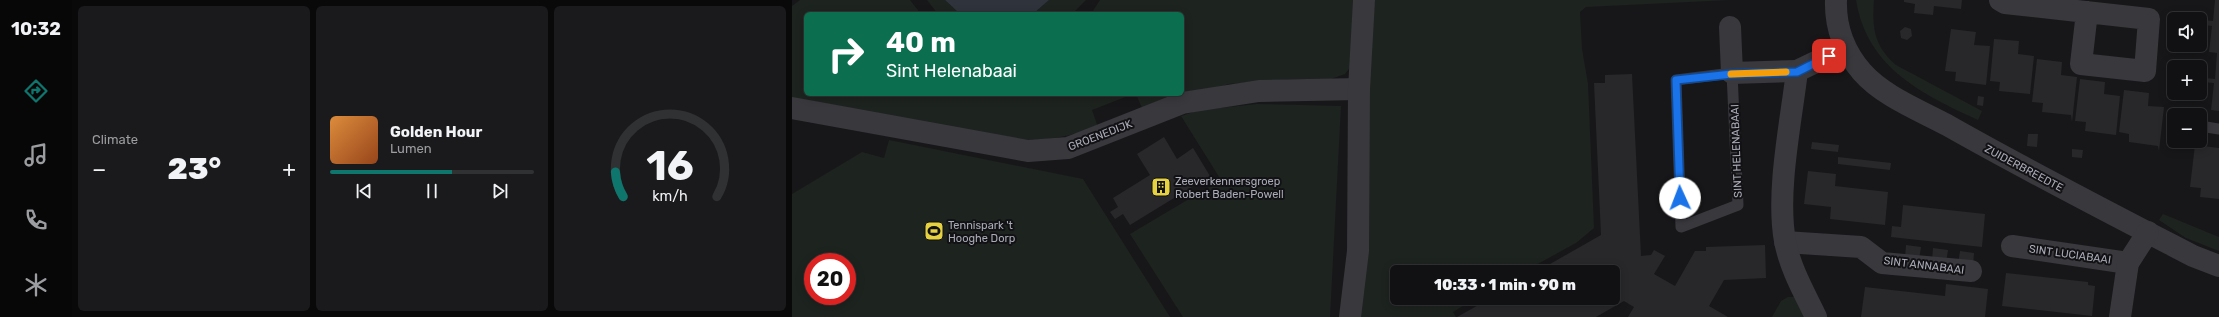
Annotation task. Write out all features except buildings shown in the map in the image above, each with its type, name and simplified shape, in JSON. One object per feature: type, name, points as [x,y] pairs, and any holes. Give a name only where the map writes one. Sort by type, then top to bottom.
[{"type":"street","points":[[1350,317],[1358,251],[1359,88],[1364,0]]},
{"type":"street","name":"ZUIDERBREEDTE","points":[[1836,0],[1838,29],[1845,48],[1863,73],[1886,91],[2002,156],[2193,256],[2219,266]]},
{"type":"street","points":[[2000,0],[2005,3],[2086,12]]},
{"type":"street","name":"SINT HELENABAAI","points":[[1730,26],[1732,74],[1797,72],[1845,48]]},
{"type":"street","points":[[1797,72],[1782,217],[1785,242],[1793,268],[1816,317]]},
{"type":"street","name":"GROENEDIJK","points":[[792,108],[1028,151],[1068,148],[1182,103],[1259,91],[1359,88]]},
{"type":"street","points":[[2120,317],[2128,263],[2148,232]]},
{"type":"street","name":"SINT ANNABAAI","points":[[1785,242],[1861,247],[1882,263],[1971,271]]},
{"type":"street","name":"SINT LUCIABAAI","points":[[2012,246],[2128,263]]},
{"type":"lane","name":"SINT HELENABAAI","points":[[1732,74],[1738,205],[1681,227],[1676,80],[1732,74]]},
{"type":"lane","points":[[2207,127],[2219,129]]},
{"type":"shaded area","points":[[800,0],[910,0],[919,12],[804,12],[804,96],[1128,96],[1092,110],[1098,127],[1062,137],[1031,140],[1006,139],[792,99],[792,6]]},
{"type":"shaded area","points":[[927,0],[945,0],[958,12],[936,12]]},
{"type":"shaded area","points":[[945,0],[1049,0],[1035,12],[958,12]]},
{"type":"shaded area","points":[[1049,0],[1086,0],[1074,12],[1035,12]]},
{"type":"shaded area","points":[[1100,0],[1353,0],[1352,65],[1345,74],[1331,79],[1290,79],[1229,84],[1142,108],[1137,96],[1184,96],[1184,12],[1092,12]]},
{"type":"shaded area","points":[[1370,0],[1730,0],[1586,7],[1580,12],[1582,49],[1588,84],[1594,228],[1576,243],[1536,265],[1390,265],[1390,305],[1464,305],[1453,312],[1456,317],[1351,317]]},
{"type":"shaded area","points":[[1856,0],[1874,0],[1874,28],[1876,36],[1883,51],[1896,65],[1982,111],[1978,120],[1937,100],[1900,76],[1885,61],[1872,44],[1862,24]]},
{"type":"shaded area","points":[[1257,104],[1341,106],[1330,317],[1183,317],[1130,234],[1221,180],[1181,116],[1200,110]]},
{"type":"shaded area","name":"Tennispark 't Hooghe Dorp","points":[[889,140],[1083,179],[1170,317],[792,317],[792,194],[862,152],[884,158]]},
{"type":"shaded area","points":[[2163,214],[2219,237],[2219,251],[2186,238],[2159,220]]},
{"type":"shaded area","points":[[1788,297],[1798,297],[1808,317],[1772,317],[1781,301]]},
{"type":"slow traffic","points":[[1731,74],[1786,72]]},
{"type":"place","name":"Zeeverkennersgroep Robert Baden-Powell","points":[[1161,187]]},
{"type":"place","name":"Tennispark 't Hooghe Dorp","points":[[934,231]]},
{"type":"route","points":[[1680,198],[1676,80],[1732,74],[1797,72],[1829,56]]}]
